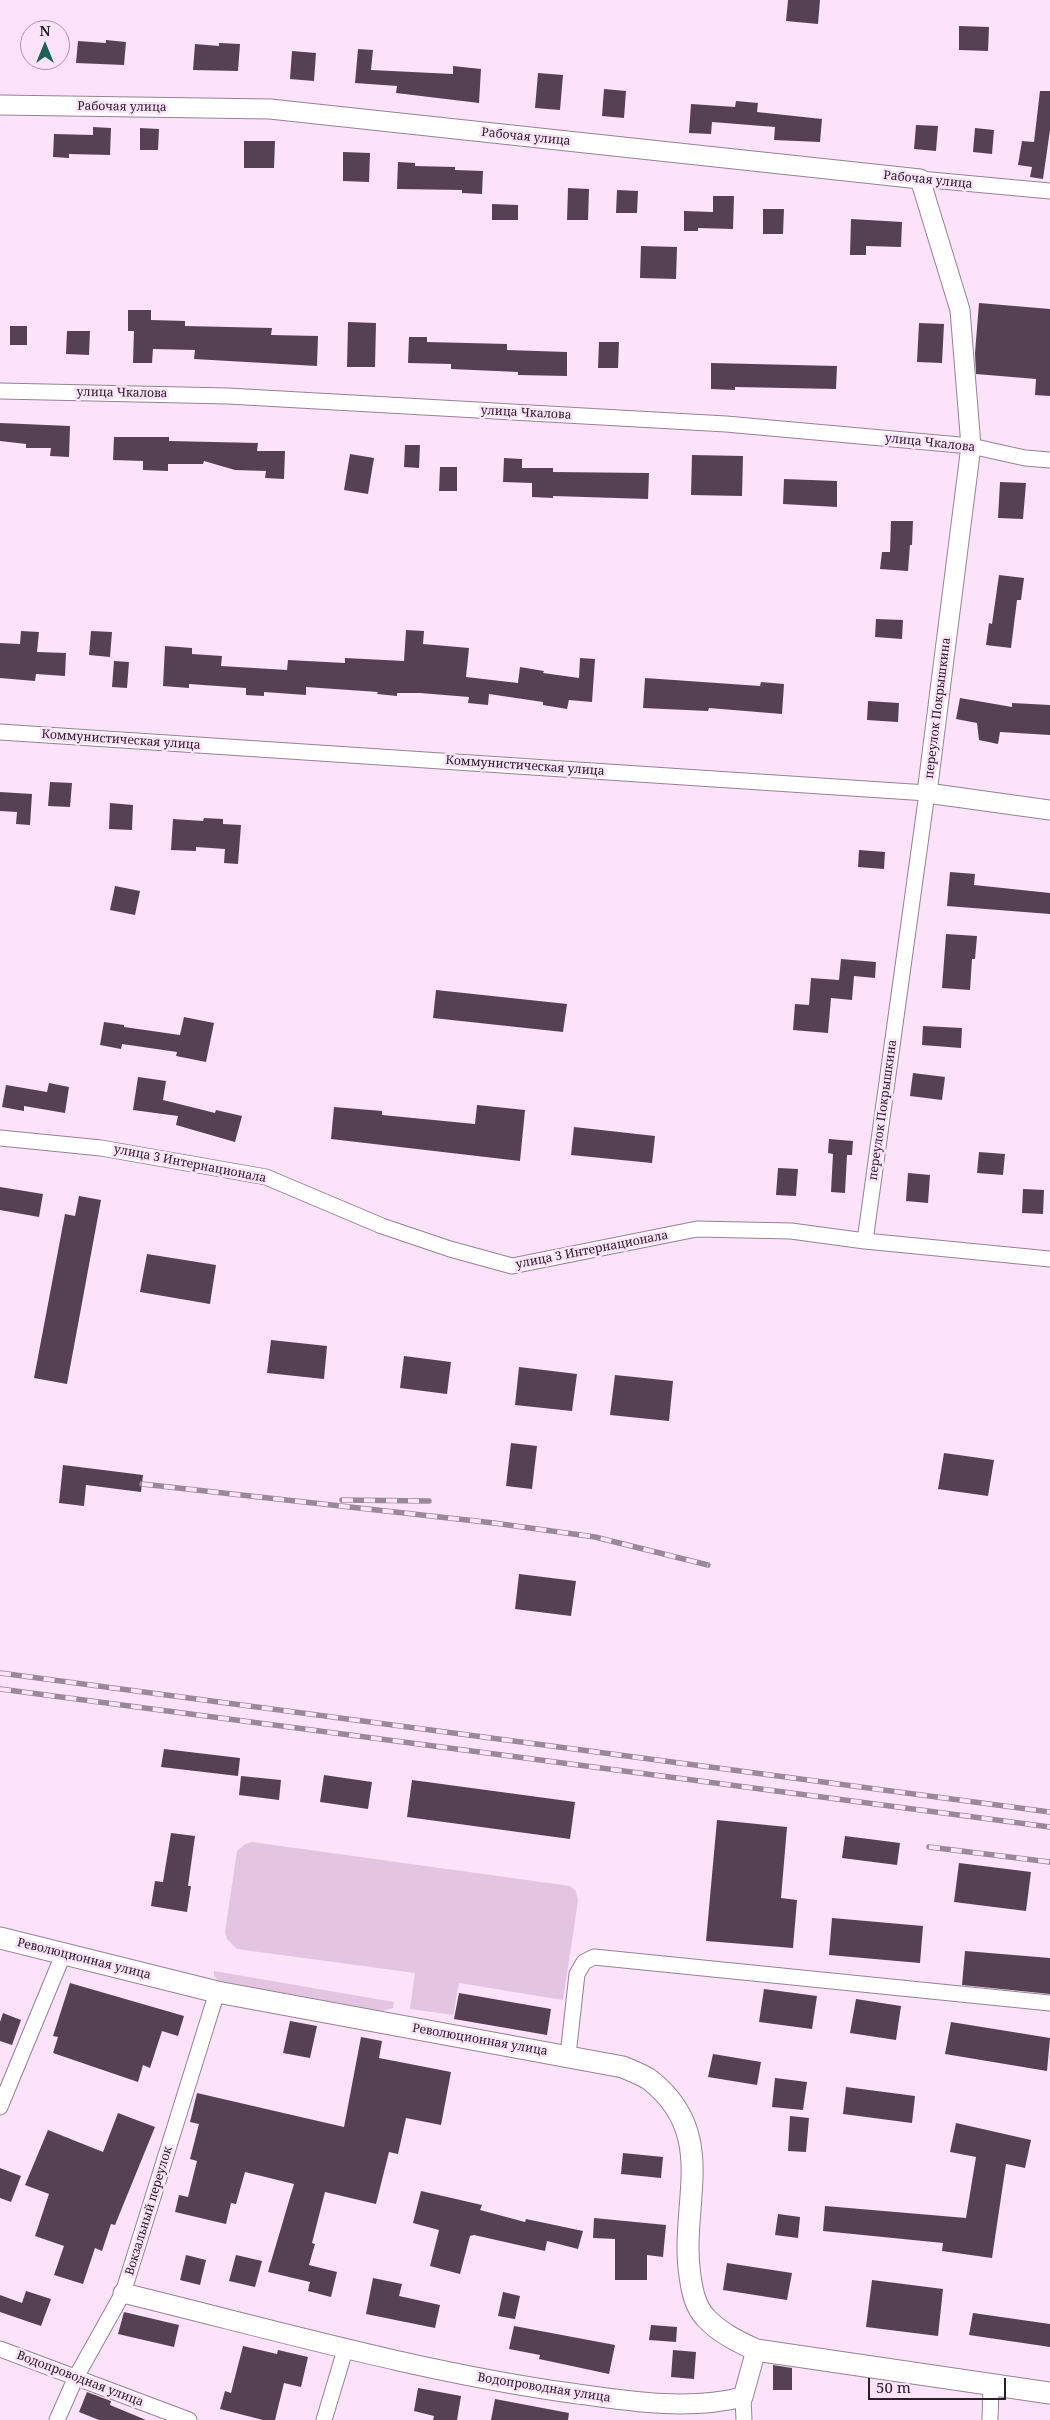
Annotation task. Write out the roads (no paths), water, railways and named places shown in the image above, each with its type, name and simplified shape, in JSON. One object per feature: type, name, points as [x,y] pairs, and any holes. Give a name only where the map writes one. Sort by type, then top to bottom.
[{"type":"main road","name":"Революционная улица","points":[[0,1938],[217,1992],[568,2055],[623,2067],[650,2080],[674,2106],[684,2122],[693,2154],[687,2259],[692,2293],[704,2316],[726,2336],[756,2350]]},
{"type":"main road","points":[[756,2350],[1050,2394]]},
{"type":"street","name":"Рабочая улица","points":[[0,105],[270,109],[920,179],[1050,191]]},
{"type":"street","name":"переулок Покрышкина","points":[[865,1241],[927,793],[971,446],[960,310],[920,179]]},
{"type":"street","name":"улица Чкалова","points":[[0,391],[268,398],[726,424],[971,446],[1025,458],[1050,460]]},
{"type":"street","name":"Коммунистическая улица","points":[[0,732],[927,793],[1050,810]]},
{"type":"street","name":"улица 3 Интернационала","points":[[0,1138],[101,1148],[266,1177],[382,1226],[450,1249],[512,1266],[697,1229],[791,1230],[865,1241],[1050,1259]]},
{"type":"street","points":[[0,2107],[63,1955]]},
{"type":"street","points":[[568,2055],[577,1974],[584,1962],[594,1957],[1050,2003]]},
{"type":"street","name":"Вокзальный переулок","points":[[57,2420],[76,2377],[123,2293],[217,1992]]},
{"type":"street","name":"Водопроводная улица","points":[[123,2293],[346,2348],[505,2384],[642,2404],[718,2403],[743,2397]]},
{"type":"street","points":[[324,2420],[346,2348]]},
{"type":"street","name":"Водопроводная улица","points":[[0,2349],[189,2420]]},
{"type":"street","points":[[744,2420],[743,2397],[756,2350]]},
{"type":"street","points":[[990,2420],[991,2386]]},
{"type":"railway","points":[[142,1484],[494,1523],[595,1537],[708,1565]]},
{"type":"railway","points":[[342,1500],[429,1501]]},
{"type":"railway","points":[[0,1673],[1050,1812]]},
{"type":"railway","points":[[0,1689],[1050,1827]]},
{"type":"railway","points":[[929,1847],[1050,1862]]}]
